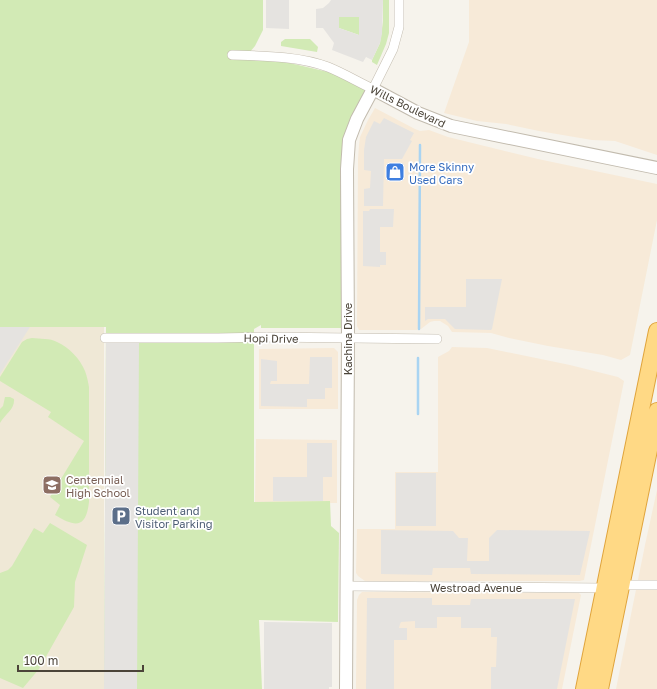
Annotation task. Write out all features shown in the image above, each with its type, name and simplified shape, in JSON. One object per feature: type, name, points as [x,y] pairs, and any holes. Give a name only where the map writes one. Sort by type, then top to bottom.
[{"type":"highway","points":[[584,689],[657,331]]},
{"type":"highway","points":[[600,689],[657,411]]},
{"type":"street","name":"Kachina Drive","points":[[346,689],[348,339],[347,169],[349,140],[357,119],[393,49],[400,27],[399,0]]},
{"type":"street","name":"Wills Boulevard","points":[[232,55],[291,59],[319,64],[373,89],[418,113],[451,126],[657,168]]},
{"type":"street","name":"Hopi Drive","points":[[105,338],[437,339]]},
{"type":"street","points":[[622,585],[657,585]]},
{"type":"street","name":"Westroad Avenue","points":[[346,586],[605,588]]},
{"type":"shaded area","points":[[266,0],[289,0],[289,29],[266,28]]},
{"type":"shaded area","points":[[331,0],[383,0],[382,34],[380,43],[372,60],[366,57],[363,62],[332,50],[334,43],[323,28],[316,28],[316,9],[323,8]],"holes":[[[339,17],[359,17],[359,35],[339,28]]]},
{"type":"shaded area","points":[[469,0],[657,0],[657,155],[615,141],[592,140],[506,124],[477,121],[444,113],[469,42]]},
{"type":"shaded area","points":[[375,108],[420,131],[429,130],[448,137],[538,159],[657,184],[657,220],[630,355],[621,360],[603,355],[509,338],[491,333],[452,332],[448,326],[440,321],[430,322],[421,329],[416,330],[359,330],[357,326],[359,145],[360,137]]},
{"type":"shaded area","points":[[384,118],[414,133],[410,140],[412,141],[402,159],[384,159],[383,206],[364,206],[364,189],[370,188],[371,171],[364,170],[364,150],[366,137],[374,121],[380,124]]},
{"type":"shaded area","points":[[370,209],[394,209],[393,227],[380,227],[380,252],[386,252],[386,265],[380,265],[380,267],[363,266],[363,211],[369,211]]},
{"type":"shaded area","points":[[466,279],[502,279],[492,329],[455,329],[445,319],[428,319],[425,321],[425,307],[466,307]]},
{"type":"shaded area","name":"Centennial High School","points":[[0,327],[104,327],[104,689],[0,689]]},
{"type":"shaded area","points":[[0,327],[30,327],[0,374]]},
{"type":"shaded area","name":"Student and Visitor Parking","points":[[106,342],[139,342],[137,689],[104,689]]},
{"type":"shaded area","points":[[452,347],[487,348],[570,365],[618,377],[624,381],[584,580],[365,581],[356,573],[357,529],[395,529],[395,472],[438,472],[438,357],[449,351]]},
{"type":"shaded area","points":[[334,348],[338,352],[338,409],[259,409],[259,349]]},
{"type":"shaded area","points":[[310,357],[332,357],[332,388],[325,388],[325,399],[307,399],[307,407],[261,406],[261,359],[277,361],[277,381],[271,381],[270,384],[309,384]]},
{"type":"shaded area","points":[[256,439],[337,440],[337,503],[255,503]]},
{"type":"shaded area","points":[[307,443],[332,443],[332,477],[323,477],[323,501],[273,501],[273,477],[307,477]]},
{"type":"shaded area","points":[[396,473],[436,473],[436,526],[396,526]]},
{"type":"shaded area","points":[[657,490],[657,689],[616,689],[645,545]]},
{"type":"shaded area","points":[[381,530],[453,531],[459,538],[468,538],[467,561],[489,561],[489,538],[497,530],[590,531],[580,575],[471,574],[470,568],[433,568],[432,575],[381,574]]},
{"type":"shaded area","points":[[362,592],[579,593],[581,595],[562,689],[356,689],[357,600]]},
{"type":"shaded area","points":[[367,598],[432,598],[432,605],[470,605],[471,599],[575,599],[557,689],[491,689],[491,667],[496,667],[497,637],[491,637],[491,628],[461,628],[461,617],[437,617],[437,628],[415,628],[415,621],[401,622],[399,628],[407,628],[407,640],[394,640],[394,689],[366,689]]},
{"type":"shaded area","points":[[264,622],[332,623],[332,687],[329,687],[329,689],[264,689]]},
{"type":"green space","points":[[0,0],[263,0],[263,30],[255,46],[249,53],[251,60],[281,61],[341,75],[368,90],[354,126],[345,328],[261,328],[261,325],[254,329],[254,502],[330,501],[331,526],[339,533],[338,622],[259,620],[262,689],[104,689],[106,327],[0,327]]},
{"type":"green space","points":[[383,0],[389,0],[389,33],[377,65],[372,62],[372,60],[380,43],[383,21]]},
{"type":"green space","points":[[339,17],[359,17],[359,35],[339,28]]},
{"type":"green space","points":[[285,39],[310,39],[318,47],[317,52],[281,46],[281,42]]},
{"type":"green space","points":[[32,338],[51,340],[66,347],[80,362],[87,377],[89,387],[89,502],[85,517],[78,523],[68,522],[55,515],[60,505],[50,497],[84,441],[48,417],[51,412],[0,381],[0,377],[22,342]]},
{"type":"green space","points":[[5,397],[14,399],[14,403],[0,423],[0,409],[3,406]]},
{"type":"green space","points":[[50,523],[87,545],[75,582],[74,607],[39,669],[23,688],[0,678],[0,573],[8,570],[12,566],[34,528],[43,533]]},
{"type":"waterway","points":[[419,329],[420,145]]},
{"type":"waterway","points":[[418,358],[418,414]]},
{"type":"place","name":"More Skinny Used Cars","points":[[395,172]]},
{"type":"place","name":"Centennial High School","points":[[52,485]]},
{"type":"place","name":"Student and Visitor Parking","points":[[121,516]]}]
